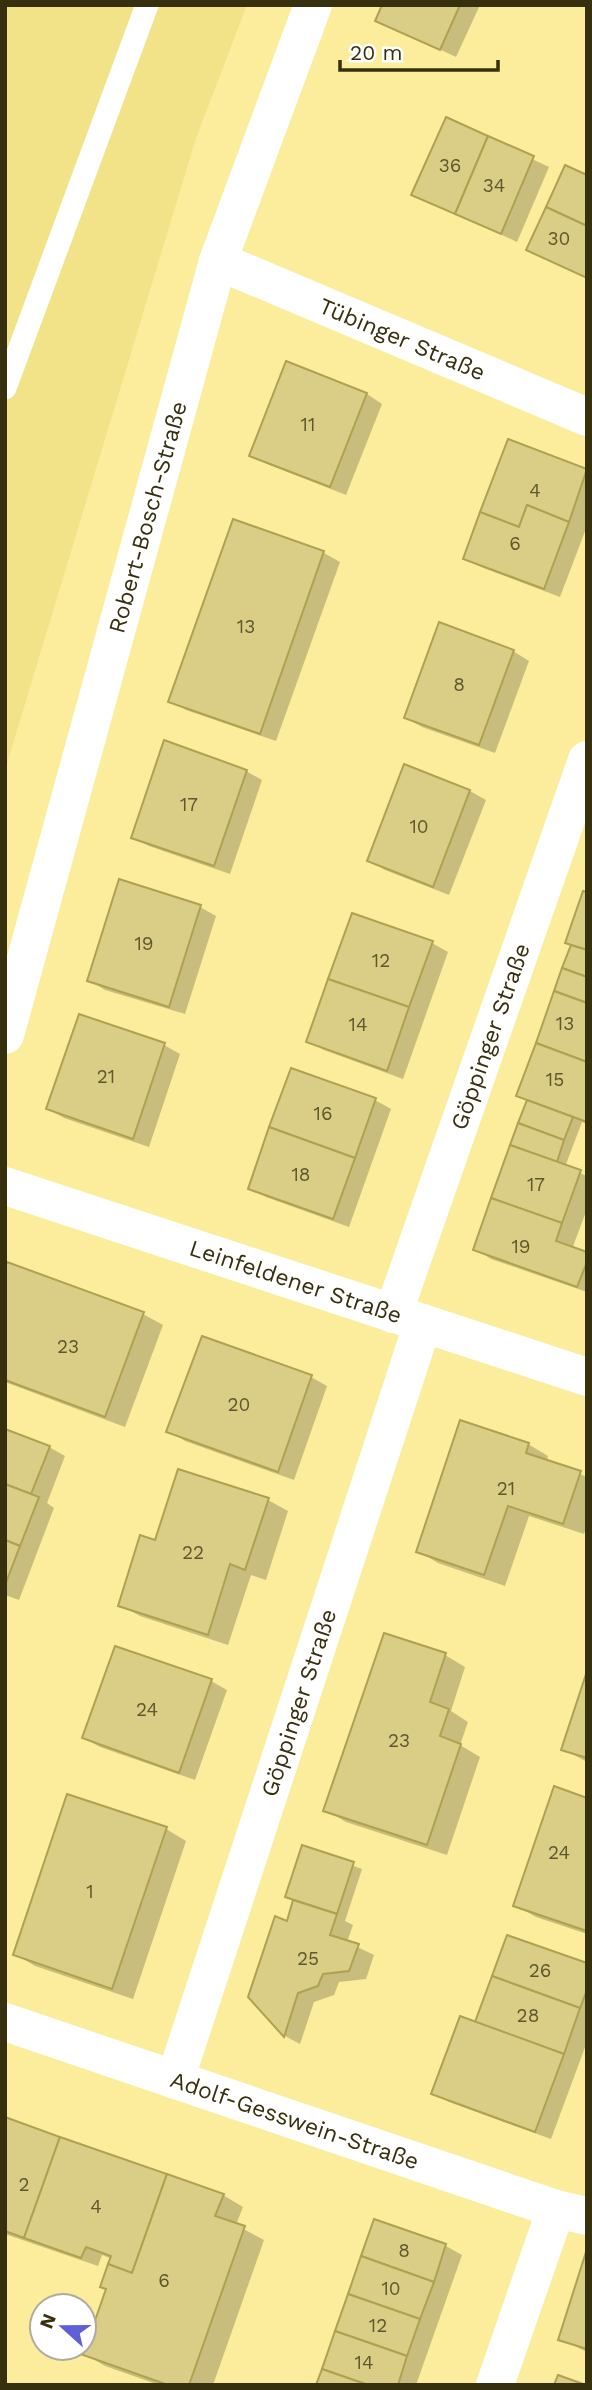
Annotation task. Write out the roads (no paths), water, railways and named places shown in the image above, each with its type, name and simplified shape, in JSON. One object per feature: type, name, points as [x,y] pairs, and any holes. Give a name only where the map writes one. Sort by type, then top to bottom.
[{"type":"street","name":"Robert-Bosch-Straße","points":[[5,1035],[218,261],[313,5]]},
{"type":"street","name":"Tübinger Straße","points":[[218,261],[587,417]]},
{"type":"street","name":"Göppinger Straße","points":[[175,2080],[408,1319],[587,760]]},
{"type":"street","name":"Leinfeldener Straße","points":[[5,1186],[587,1377]]},
{"type":"street","name":"Adolf-Gesswein-Straße","points":[[5,2022],[572,2213]]},
{"type":"street","points":[[495,2385],[572,2213]]},
{"type":"lane","points":[[5,388],[147,5]]}]
